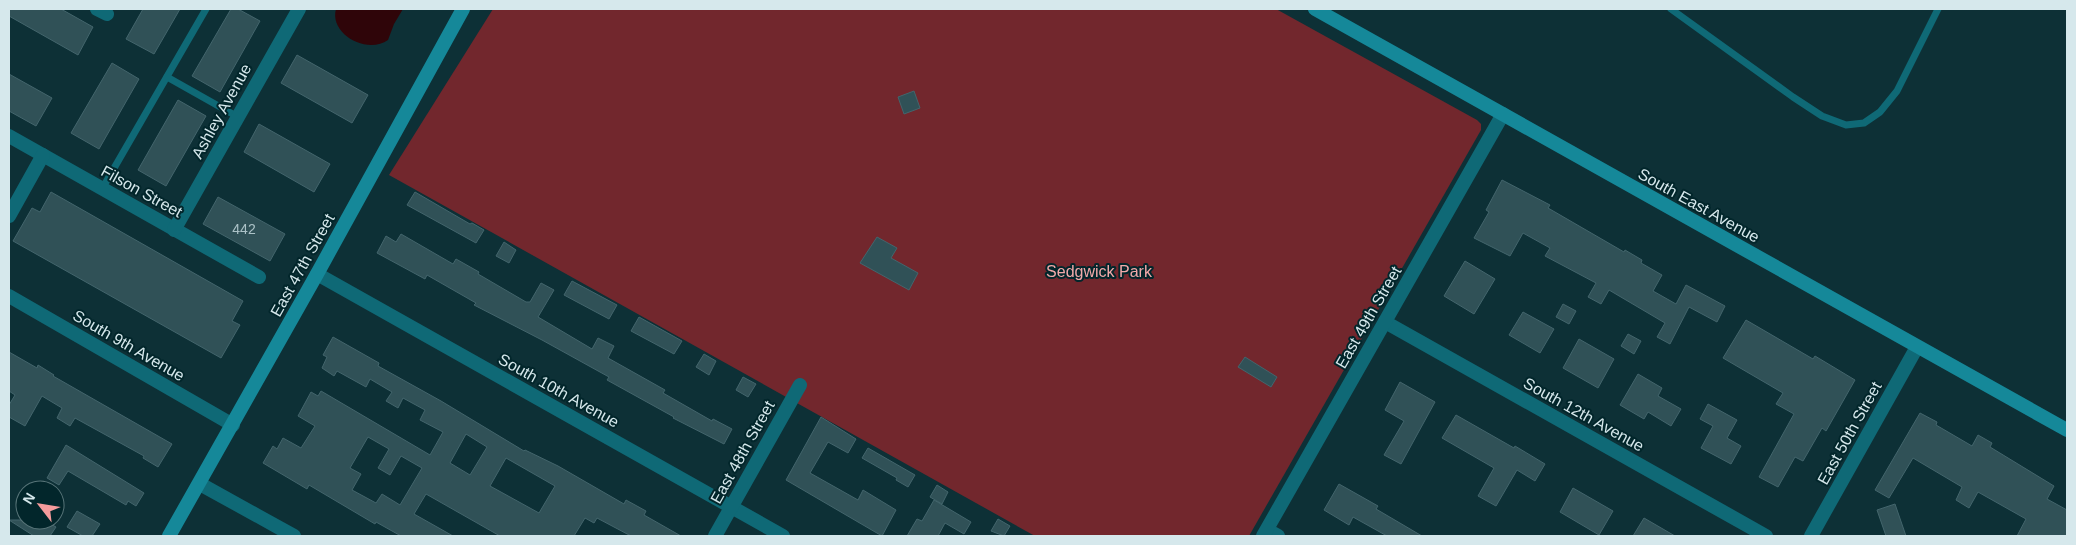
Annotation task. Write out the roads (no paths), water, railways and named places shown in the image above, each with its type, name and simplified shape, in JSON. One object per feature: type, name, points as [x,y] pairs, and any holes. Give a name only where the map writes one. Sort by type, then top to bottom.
[{"type":"main road","name":"East 47th Street","points":[[169,536],[200,484],[463,9]]},
{"type":"main road","name":"South East Avenue","points":[[1315,9],[2067,430]]},
{"type":"street","name":"Ashley Avenue","points":[[174,230],[299,9]]},
{"type":"street","name":"East 49th Street","points":[[1270,534],[1385,322],[1503,114]]},
{"type":"street","name":"Filson Street","points":[[9,136],[258,277]]},
{"type":"street","points":[[9,216],[43,155]]},
{"type":"street","name":"South 10th Avenue","points":[[317,274],[783,536]]},
{"type":"street","name":"South 9th Avenue","points":[[9,296],[233,424]]},
{"type":"street","name":"South 12th Avenue","points":[[1385,322],[1766,536]]},
{"type":"street","name":"East 50th Street","points":[[1811,536],[1917,347]]},
{"type":"street","name":"East 48th Street","points":[[715,536],[800,384]]},
{"type":"street","points":[[200,484],[294,536]]},
{"type":"lane","points":[[102,189],[206,9]]},
{"type":"lane","points":[[1671,9],[1793,98],[1822,116],[1846,125],[1864,122],[1880,112],[1897,91],[1938,9]]},
{"type":"lane","points":[[167,77],[238,116]]},
{"type":"park label","name":"Sedgwick Park","points":[[1099,271]]}]
